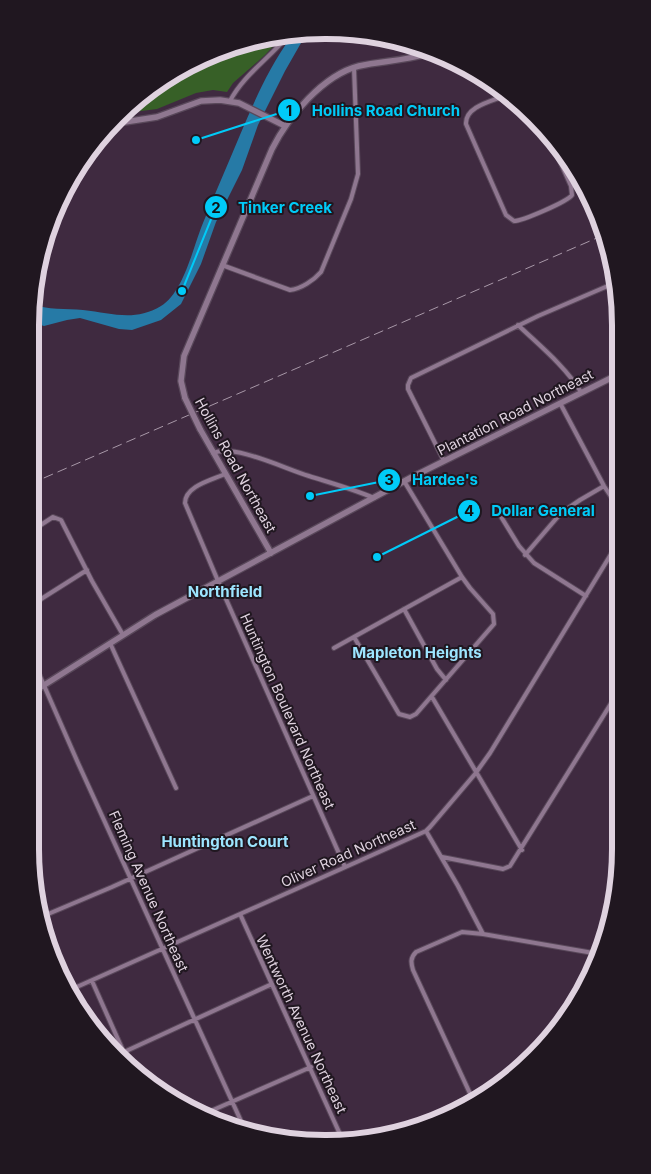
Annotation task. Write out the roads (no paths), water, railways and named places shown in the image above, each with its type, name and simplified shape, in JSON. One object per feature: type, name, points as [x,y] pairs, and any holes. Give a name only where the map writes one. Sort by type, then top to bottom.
[{"type":"main road","name":"Hollins Road Northeast","points":[[271,553],[213,453],[185,398],[181,381],[184,356],[272,149],[285,126],[301,107],[336,77],[354,68],[406,60],[421,55]]},
{"type":"main road","points":[[124,122],[157,118],[201,101],[230,100],[285,126]]},
{"type":"main road","name":"Plantation Road Northeast","points":[[39,688],[155,615],[404,481],[612,377]]},
{"type":"street","points":[[230,100],[243,82],[283,42]]},
{"type":"street","points":[[222,265],[286,290],[295,290],[321,272],[357,183],[359,166],[354,68]]},
{"type":"street","points":[[500,98],[469,113],[466,124],[508,217],[517,221],[571,198],[571,186],[559,159]]},
{"type":"street","points":[[444,461],[408,389],[408,385],[413,377],[518,325],[610,285]]},
{"type":"street","points":[[518,325],[571,377],[581,392]]},
{"type":"street","points":[[560,402],[612,498]]},
{"type":"street","points":[[213,453],[224,450],[248,455],[308,476],[354,489],[374,498]]},
{"type":"street","name":"Huntington Boulevard Northeast","points":[[225,474],[192,490],[186,495],[185,499],[218,581],[345,867]]},
{"type":"street","points":[[354,637],[399,714],[406,717],[416,714],[432,697],[490,630],[494,621],[491,610],[462,577],[404,481]]},
{"type":"street","points":[[525,555],[561,513],[604,486]]},
{"type":"street","points":[[500,515],[525,555],[546,571],[586,596]]},
{"type":"street","points":[[39,526],[53,517],[62,520],[123,635]]},
{"type":"street","name":"Oliver Road Northeast","points":[[75,988],[426,831],[477,772],[612,553]]},
{"type":"street","points":[[39,600],[87,570]]},
{"type":"street","points":[[334,648],[462,577]]},
{"type":"street","points":[[404,609],[437,669],[446,680]]},
{"type":"street","points":[[110,643],[176,788]]},
{"type":"street","name":"Fleming Avenue Northeast","points":[[39,675],[242,1122]]},
{"type":"street","points":[[432,697],[522,850]]},
{"type":"street","points":[[442,857],[503,869],[514,863],[612,702]]},
{"type":"street","points":[[47,914],[313,796]]},
{"type":"street","points":[[426,831],[473,912],[483,934]]},
{"type":"street","name":"Wentworth Avenue Northeast","points":[[240,914],[341,1135]]},
{"type":"street","points":[[471,1096],[413,970],[411,962],[413,955],[462,932],[592,953]]},
{"type":"street","points":[[92,981],[124,1052],[272,984]]},
{"type":"street","points":[[211,1111],[311,1067]]},
{"type":"water","points":[[303,39],[258,125],[242,170],[216,222],[201,264],[181,304],[161,320],[132,330],[119,329],[80,318],[44,326],[39,324],[39,306],[132,315],[151,311],[169,299],[182,280],[199,233],[251,110],[288,41]]},
{"type":"railway","points":[[39,480],[598,237]]},
{"type":"place","name":"Hollins Road Church","points":[[196,140]]},
{"type":"place","name":"Tinker Creek","points":[[182,291]]},
{"type":"place","name":"Hardee's","points":[[310,496]]},
{"type":"place","name":"Dollar General","points":[[377,557]]},
{"type":"district","name":"Northfield","points":[[225,591]]},
{"type":"district","name":"Mapleton Heights","points":[[417,652]]},
{"type":"district","name":"Huntington Court","points":[[225,841]]}]
